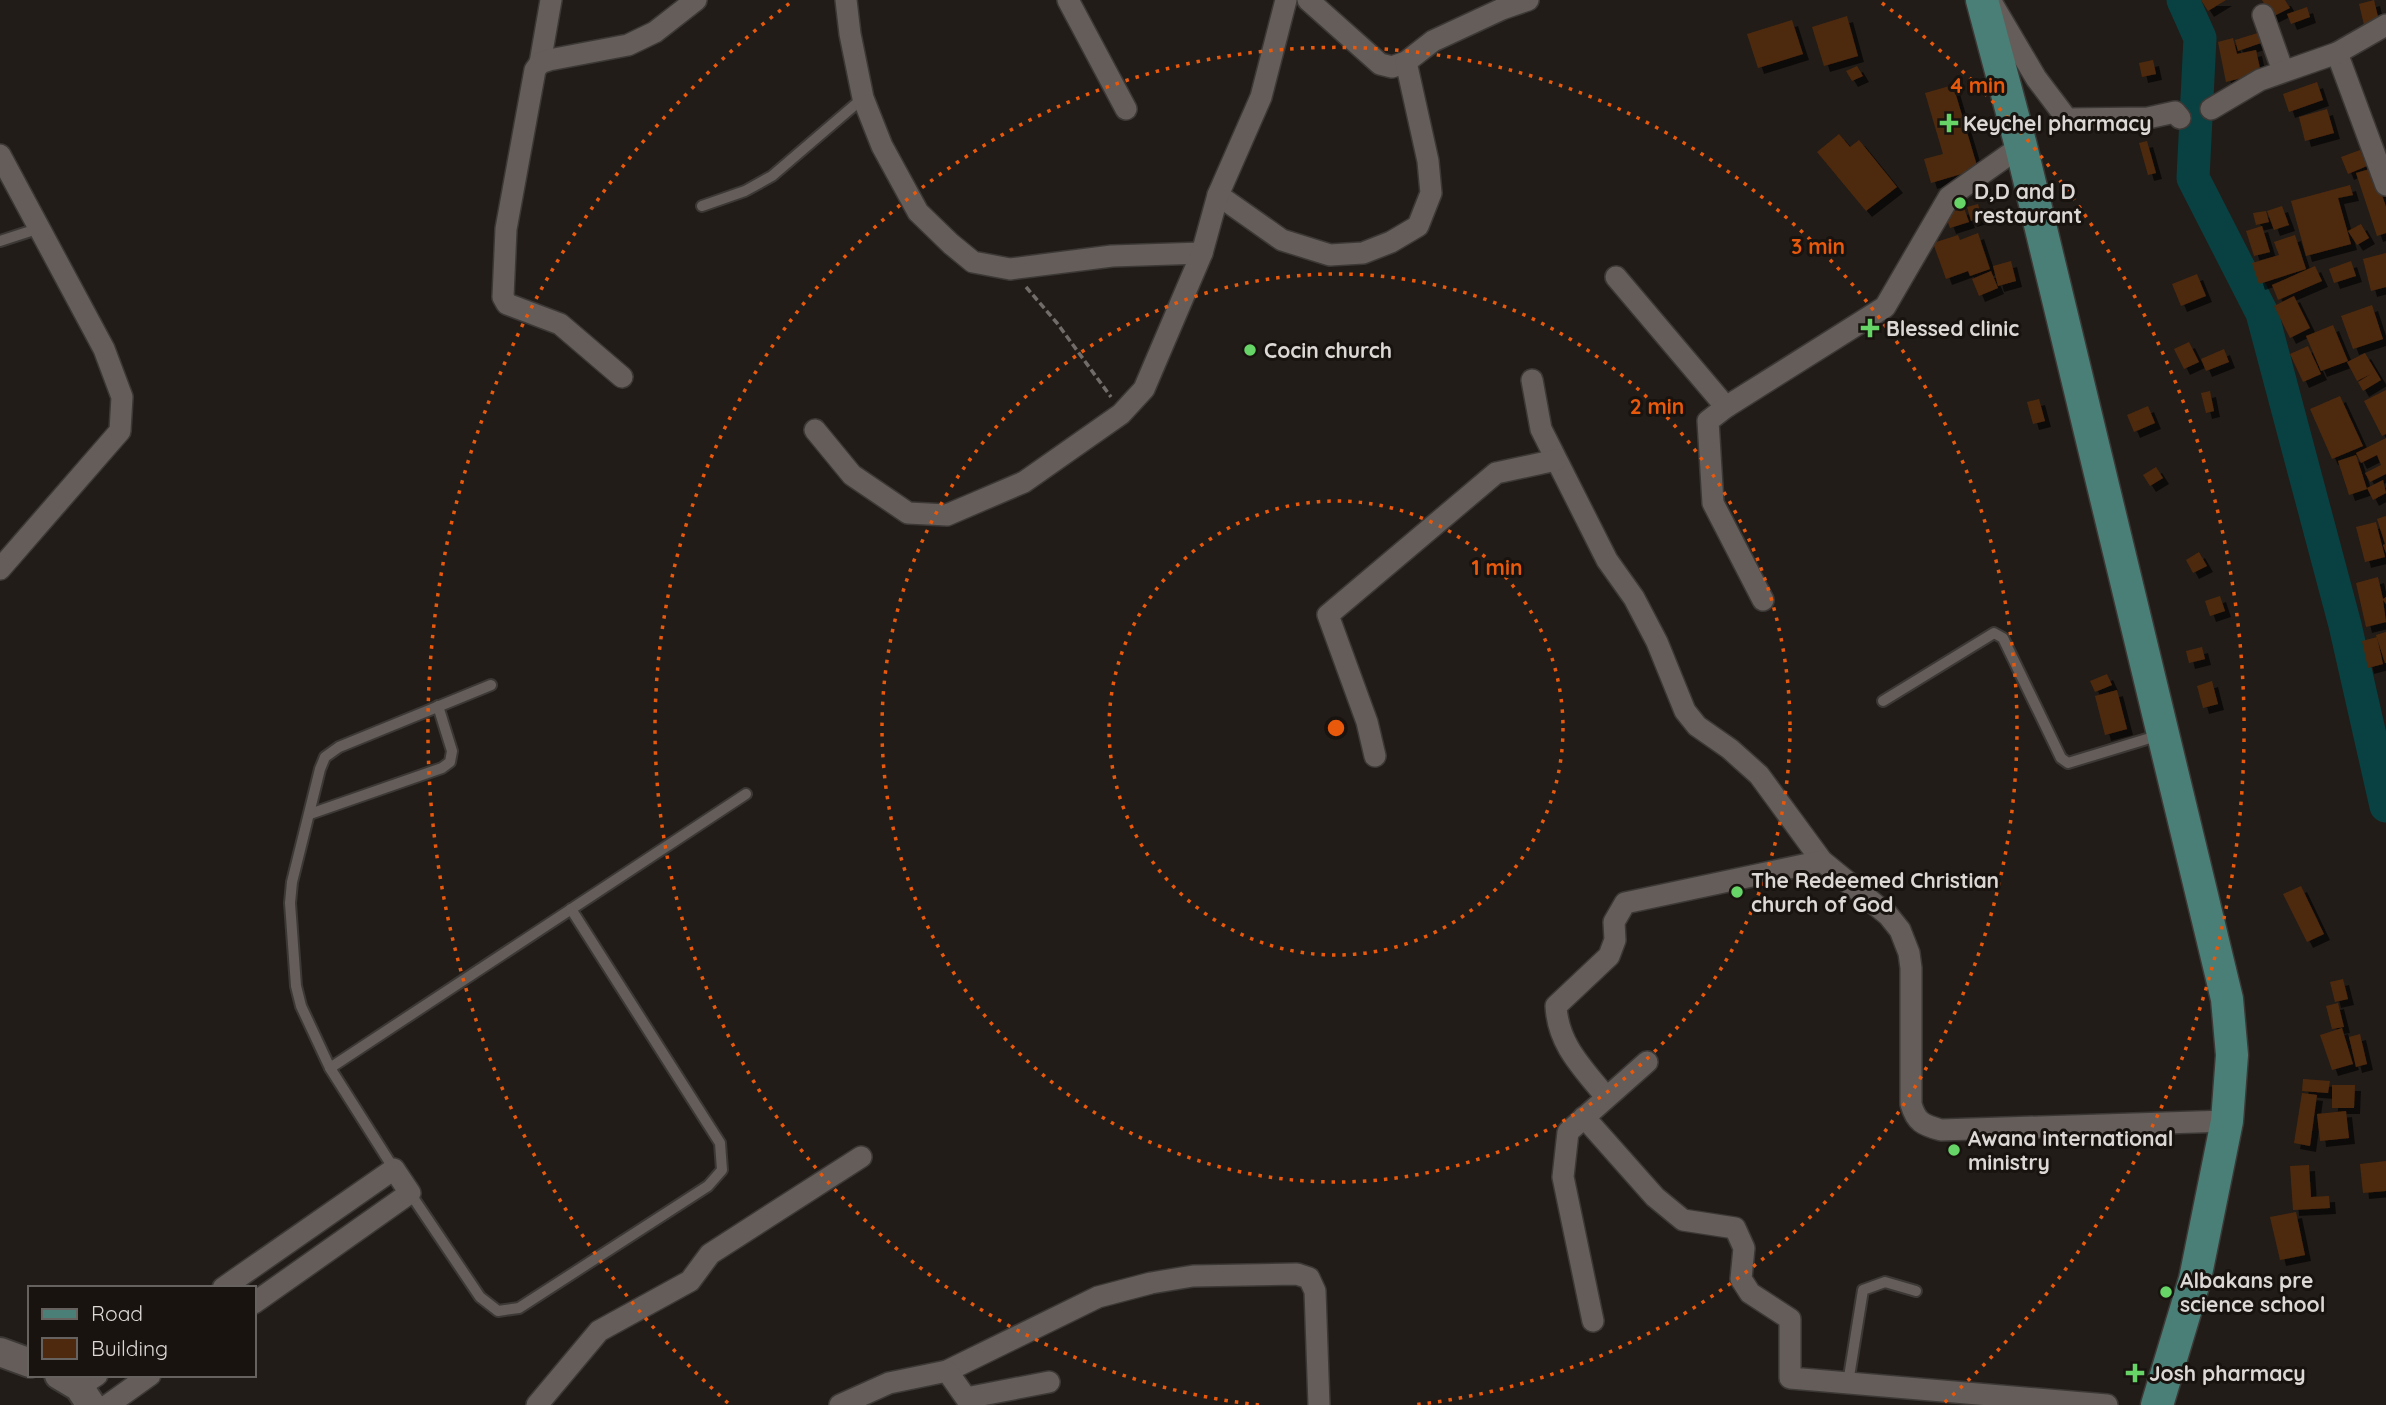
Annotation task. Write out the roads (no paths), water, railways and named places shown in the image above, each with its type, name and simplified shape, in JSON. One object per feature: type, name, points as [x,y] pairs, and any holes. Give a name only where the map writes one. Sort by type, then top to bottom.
[{"type":"main road","points":[[1982,0],[2021,146],[2227,999],[2232,1055],[2227,1121],[2195,1279],[2157,1405]]},
{"type":"street","points":[[551,0],[540,63],[535,70],[506,229],[503,297],[508,304],[560,324],[622,377]]},
{"type":"street","points":[[540,63],[628,45],[655,32],[696,0]]},
{"type":"street","points":[[846,0],[863,98],[882,146],[918,212],[973,262],[1010,269],[1112,256],[1202,253]]},
{"type":"street","points":[[1068,0],[1126,109]]},
{"type":"street","points":[[815,430],[852,475],[908,513],[947,515],[1024,482],[1121,414],[1144,389],[1202,253],[1218,195],[1261,97],[1286,0]]},
{"type":"street","points":[[1308,0],[1380,64],[1392,67],[1406,62],[1433,41],[1502,4],[1528,0]]},
{"type":"street","points":[[1990,0],[2036,78],[2067,119],[2148,118],[2175,112],[2180,118]]},
{"type":"street","points":[[2263,15],[2283,71]]},
{"type":"street","points":[[2211,109],[2260,80],[2337,53],[2386,25]]},
{"type":"street","points":[[2337,53],[2386,185]]},
{"type":"street","points":[[1218,195],[1282,240],[1330,255],[1363,253],[1391,242],[1418,226],[1431,193],[1428,161],[1406,62]]},
{"type":"street","points":[[1763,600],[1713,503],[1709,421],[1726,407],[1885,307],[1949,198],[2021,146]]},
{"type":"street","points":[[0,155],[104,349],[122,397],[120,431],[0,569]]},
{"type":"street","points":[[1616,277],[1726,407]]},
{"type":"street","points":[[1531,380],[1541,429],[1607,559],[1634,598],[1657,642],[1685,711],[1697,726],[1730,749],[1759,775],[1822,861],[1888,915],[1900,930],[1909,953],[1911,968],[1911,1104],[1914,1116],[1925,1126],[1941,1130],[2227,1121]]},
{"type":"street","points":[[1375,756],[1367,722],[1328,615],[1496,473],[1556,460]]},
{"type":"street","points":[[1606,1097],[1562,1038],[1557,1024],[1556,1006],[1609,956],[1615,940],[1614,922],[1625,903],[1822,861]]},
{"type":"street","points":[[1593,1321],[1563,1177],[1568,1132],[1647,1062]]},
{"type":"street","points":[[1584,1117],[1655,1197],[1683,1220],[1735,1228],[1744,1248],[1741,1279],[1750,1293],[1790,1319],[1790,1378],[2107,1405]]},
{"type":"street","points":[[537,1405],[599,1331],[690,1281],[710,1254],[861,1157]]},
{"type":"street","points":[[226,1286],[394,1169],[410,1193],[256,1302]]},
{"type":"street","points":[[840,1405],[889,1383],[947,1371],[1098,1297],[1150,1283],[1193,1276],[1297,1274],[1308,1279],[1315,1291],[1319,1405]]},
{"type":"street","points":[[0,1352],[28,1362]]},
{"type":"street","points":[[947,1371],[969,1402],[1049,1382]]},
{"type":"street","points":[[108,1405],[147,1377]]},
{"type":"lane","points":[[702,206],[745,191],[772,176],[863,98]]},
{"type":"lane","points":[[0,241],[40,228]]},
{"type":"lane","points":[[1883,701],[1994,634],[2003,638],[2061,758],[2067,763],[2162,734]]},
{"type":"lane","points":[[394,1169],[330,1068],[302,1006],[293,967],[289,903],[292,882],[325,757],[339,747],[491,685]]},
{"type":"lane","points":[[310,814],[442,768],[450,762],[452,751],[438,706]]},
{"type":"lane","points":[[330,1068],[746,794]]},
{"type":"lane","points":[[410,1193],[480,1297],[498,1311],[519,1308],[708,1186],[722,1170],[720,1143],[571,909]]},
{"type":"lane","points":[[1848,1383],[1863,1290],[1885,1282],[1916,1291]]},
{"type":"waterway","points":[[2183,0],[2200,38],[2193,178],[2262,313],[2345,625],[2386,806]]},
{"type":"waterway","points":[[2378,773],[2386,775]]},
{"type":"place","name":"Keychel pharmacy","points":[[1949,123]]},
{"type":"place","name":"D,D and D restaurant","points":[[1960,203]]},
{"type":"place","name":"Blessed clinic","points":[[1870,328]]},
{"type":"place","name":"Cocin church","points":[[1250,350]]},
{"type":"place","name":"The Redeemed Christian church of God","points":[[1737,892]]},
{"type":"place","name":"Awana international ministry","points":[[1954,1150]]},
{"type":"place","name":"Albakans pre science school","points":[[2166,1292]]},
{"type":"place","name":"Josh pharmacy","points":[[2135,1373]]}]
